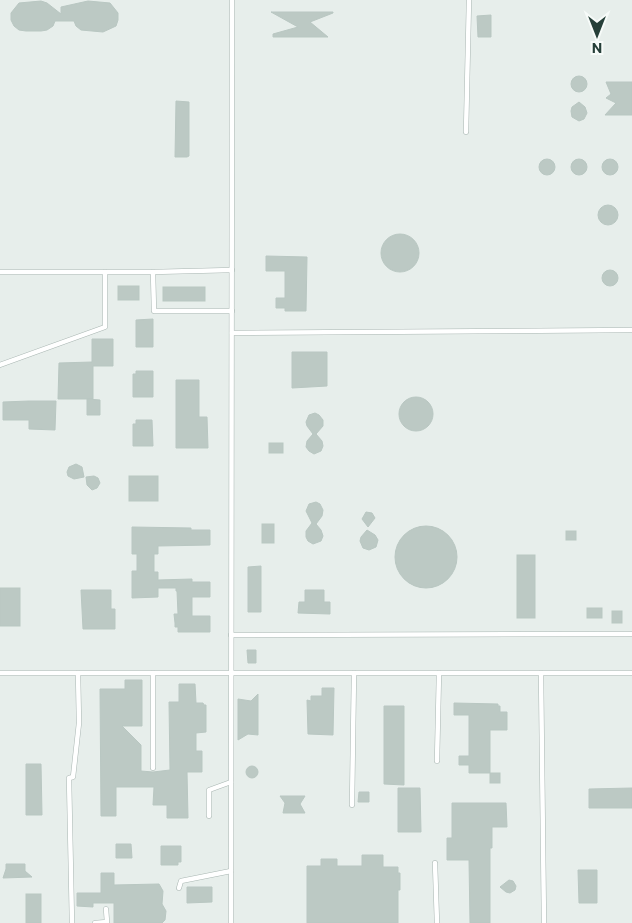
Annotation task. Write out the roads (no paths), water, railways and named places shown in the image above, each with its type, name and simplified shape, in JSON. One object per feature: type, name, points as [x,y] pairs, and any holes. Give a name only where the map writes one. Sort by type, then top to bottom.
[{"type":"lane","points":[[231,923],[232,0]]},
{"type":"lane","points":[[466,132],[469,0]]},
{"type":"lane","points":[[0,272],[232,270]]},
{"type":"lane","points":[[0,365],[105,327],[105,272]]},
{"type":"lane","points":[[153,272],[154,311],[232,311]]},
{"type":"lane","points":[[232,333],[632,330]]},
{"type":"lane","points":[[231,635],[632,634]]},
{"type":"lane","points":[[0,673],[632,673]]},
{"type":"lane","points":[[72,923],[69,778],[72,777],[79,723],[78,673]]},
{"type":"lane","points":[[153,673],[153,768]]},
{"type":"lane","points":[[352,805],[354,673]]},
{"type":"lane","points":[[437,761],[439,673]]},
{"type":"lane","points":[[541,673],[544,923]]},
{"type":"lane","points":[[209,816],[209,790],[231,782]]},
{"type":"lane","points":[[435,863],[437,923]]},
{"type":"lane","points":[[179,888],[181,881],[231,871]]},
{"type":"lane","points":[[94,923],[107,922],[106,909]]}]
